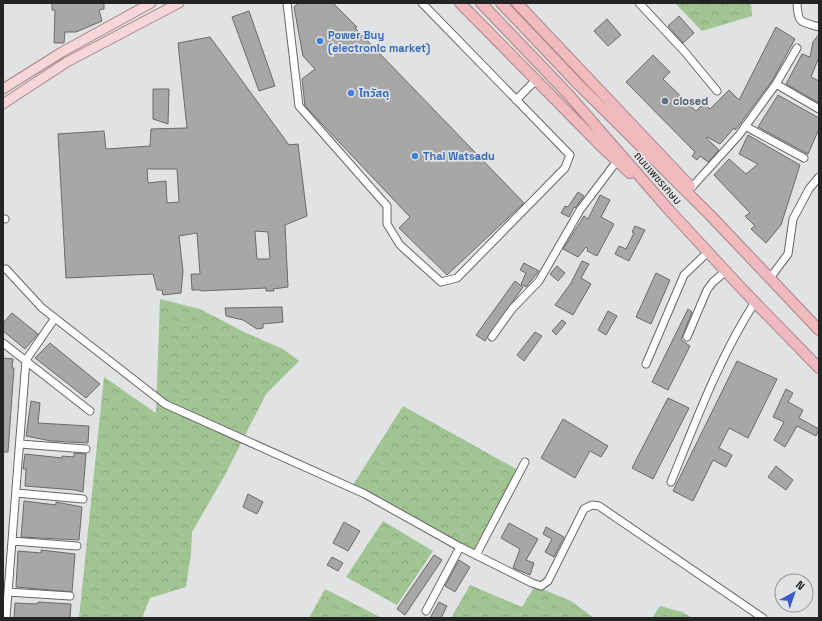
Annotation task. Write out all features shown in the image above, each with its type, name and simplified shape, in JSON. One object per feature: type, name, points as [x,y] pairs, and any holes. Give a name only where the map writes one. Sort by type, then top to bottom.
[{"type":"highway","points":[[460,3],[617,161],[669,210]]},
{"type":"highway","name":"ถนนเพชรเกษม","points":[[480,3],[568,94],[669,210],[819,368]]},
{"type":"highway","name":"ถนนเพชรเกษม","points":[[501,3],[578,84],[711,216],[819,330]]},
{"type":"highway","points":[[517,3],[692,187],[711,216]]},
{"type":"main road","points":[[3,88],[62,52],[151,3]]},
{"type":"main road","points":[[3,104],[67,62],[179,3]]},
{"type":"street","points":[[287,3],[299,106],[387,206],[387,224],[400,245],[441,282],[457,278],[565,168],[570,155],[422,3]]},
{"type":"street","points":[[639,3],[684,51],[717,91]]},
{"type":"street","points":[[797,3],[798,17],[801,21],[819,27]]},
{"type":"street","points":[[692,187],[745,126],[776,84],[797,48]]},
{"type":"street","points":[[516,100],[536,80]]},
{"type":"street","points":[[776,84],[819,109]]},
{"type":"street","points":[[745,126],[804,158]]},
{"type":"street","points":[[492,337],[512,309],[539,281],[580,210],[617,161]]},
{"type":"street","points":[[770,278],[788,254],[793,219],[809,189],[819,177]]},
{"type":"street","points":[[646,364],[684,275],[708,252]]},
{"type":"street","points":[[3,269],[6,269],[42,308],[166,404],[365,494],[460,547],[532,583],[541,586],[548,581],[584,509],[592,505],[600,506],[763,618]]},
{"type":"street","points":[[687,337],[707,290],[713,282],[726,271]]},
{"type":"street","points":[[671,482],[718,371],[736,334],[755,302]]},
{"type":"street","points":[[6,618],[26,360],[55,318]]},
{"type":"street","points":[[3,343],[90,411]]},
{"type":"street","points":[[20,444],[86,449]]},
{"type":"street","points":[[476,555],[525,462]]},
{"type":"street","points":[[16,493],[83,499]]},
{"type":"street","points":[[12,541],[76,546]]},
{"type":"street","points":[[426,612],[460,547]]},
{"type":"street","points":[[8,592],[70,596]]},
{"type":"green space","points":[[675,3],[751,3],[752,16],[702,31]]},
{"type":"green space","points":[[160,299],[200,309],[246,333],[283,349],[299,361],[266,394],[225,475],[192,532],[191,554],[186,587],[150,598],[142,618],[79,618],[104,377],[156,413]]},
{"type":"green space","points":[[403,406],[520,471],[476,555],[351,488]]},
{"type":"green space","points":[[383,521],[433,551],[397,605],[346,577]]},
{"type":"green space","points":[[470,585],[522,607],[535,586],[571,601],[594,618],[451,618]]},
{"type":"green space","points":[[325,589],[382,618],[309,618]]},
{"type":"green space","points":[[660,606],[682,612],[693,618],[652,618]]},
{"type":"building","points":[[52,3],[104,3],[104,9],[99,10],[102,21],[76,32],[65,32],[64,43],[54,43],[55,10],[52,10]]},
{"type":"building","name":"Thai Watsadu","points":[[298,3],[333,3],[357,27],[355,28],[524,203],[447,275],[399,228],[410,217],[305,106],[302,79],[315,69],[303,56],[294,7]]},
{"type":"building","points":[[249,11],[275,86],[259,91],[232,17]]},
{"type":"building","points":[[679,16],[694,33],[683,43],[668,26]]},
{"type":"building","points":[[607,19],[621,35],[608,46],[594,31]]},
{"type":"building","points":[[776,27],[795,39],[772,81],[735,130],[734,128],[720,144],[707,137],[706,138],[719,150],[708,162],[700,156],[697,160],[692,156],[695,152],[626,82],[653,55],[670,72],[663,79],[696,111],[704,103],[710,109],[729,90],[739,100]]},
{"type":"building","points":[[819,34],[819,57],[811,77],[819,81],[819,103],[786,84],[802,54],[810,57],[813,42]]},
{"type":"building","points":[[210,37],[289,145],[298,144],[307,216],[285,225],[288,287],[273,289],[274,291],[266,291],[266,288],[201,291],[192,290],[191,274],[200,274],[197,233],[179,236],[183,271],[181,293],[163,295],[162,290],[157,290],[153,274],[66,278],[58,134],[104,131],[106,149],[150,146],[151,129],[187,128],[178,43]],"holes":[[[147,169],[177,169],[179,202],[167,203],[166,181],[148,183]],[[255,231],[268,232],[270,259],[257,259]]]},
{"type":"building","points":[[153,89],[169,89],[168,124],[153,119]]},
{"type":"building","points":[[778,95],[819,118],[819,129],[808,154],[758,127]]},
{"type":"building","points":[[748,135],[800,165],[781,225],[766,243],[751,229],[755,226],[745,216],[750,213],[714,175],[729,159],[746,174],[758,164],[739,154]]},
{"type":"building","points":[[578,192],[584,196],[575,208],[574,207],[569,217],[561,213],[565,206],[568,207]]},
{"type":"building","points":[[600,195],[610,200],[601,217],[614,224],[597,256],[587,251],[588,249],[586,247],[578,257],[563,249],[584,216],[588,219]]},
{"type":"building","points":[[635,226],[645,230],[629,261],[615,254],[619,246],[626,249],[634,233],[632,232]]},
{"type":"building","points":[[582,261],[589,264],[581,278],[591,284],[573,315],[555,305],[571,283]]},
{"type":"building","points":[[524,263],[539,271],[526,287],[521,284],[526,273],[520,270]]},
{"type":"building","points":[[557,266],[565,273],[558,281],[550,274]]},
{"type":"building","points":[[656,273],[670,280],[651,324],[636,317]]},
{"type":"building","points":[[515,281],[523,287],[485,341],[476,335]]},
{"type":"building","points":[[282,307],[283,322],[263,324],[263,328],[257,329],[243,320],[226,316],[225,308]]},
{"type":"building","points":[[688,309],[692,312],[681,340],[690,346],[668,390],[652,382]]},
{"type":"building","points":[[608,311],[617,316],[606,335],[598,330]]},
{"type":"building","points":[[12,313],[38,334],[25,349],[3,331],[3,323]]},
{"type":"building","points":[[562,320],[566,323],[556,335],[552,331]]},
{"type":"building","points":[[535,332],[542,336],[524,361],[517,355]]},
{"type":"building","points":[[50,343],[100,384],[86,398],[35,358]]},
{"type":"building","points":[[3,358],[13,359],[12,368],[14,368],[8,452],[3,452]]},
{"type":"building","points":[[737,361],[777,379],[748,438],[729,428],[719,448],[732,455],[726,467],[713,460],[693,501],[673,491]]},
{"type":"building","points":[[786,389],[793,393],[788,402],[803,410],[799,418],[819,429],[816,436],[797,426],[785,447],[774,440],[784,422],[773,417]]},
{"type":"building","points":[[668,398],[689,408],[653,479],[632,468]]},
{"type":"building","points":[[31,401],[40,403],[38,423],[89,426],[88,443],[51,441],[26,436]]},
{"type":"building","points":[[563,419],[608,446],[601,457],[590,451],[575,478],[541,458]]},
{"type":"building","points":[[74,453],[86,454],[83,492],[25,486],[26,469],[23,469],[25,454],[62,458],[62,456],[74,457]]},
{"type":"building","points":[[776,466],[793,480],[786,490],[768,477]]},
{"type":"building","points":[[248,494],[263,502],[257,514],[243,507]]},
{"type":"building","points":[[24,501],[56,505],[56,502],[82,507],[79,540],[21,537]]},
{"type":"building","points":[[344,522],[360,531],[348,551],[333,543]]},
{"type":"building","points":[[509,523],[538,539],[526,560],[534,563],[530,575],[513,568],[520,549],[501,538]]},
{"type":"building","points":[[546,527],[564,537],[554,557],[545,552],[552,539],[543,534]]},
{"type":"building","points":[[41,550],[75,554],[72,592],[16,587],[18,551],[41,553]]},
{"type":"building","points":[[434,555],[442,560],[405,615],[397,609]]},
{"type":"building","points":[[332,557],[343,563],[338,571],[327,565]]},
{"type":"building","points":[[459,560],[470,567],[455,592],[445,586]]},
{"type":"building","points":[[38,602],[71,604],[70,618],[14,618],[15,603],[37,604]]},
{"type":"building","points":[[439,602],[447,606],[441,618],[430,618]]},
{"type":"place","name":"Power Buy (electronic market)","points":[[320,41]]},
{"type":"place","name":"ไทวัสดุ","points":[[351,93]]},
{"type":"place","name":"closed","points":[[665,101]]},
{"type":"place","name":"Thai Watsadu","points":[[415,156]]}]
